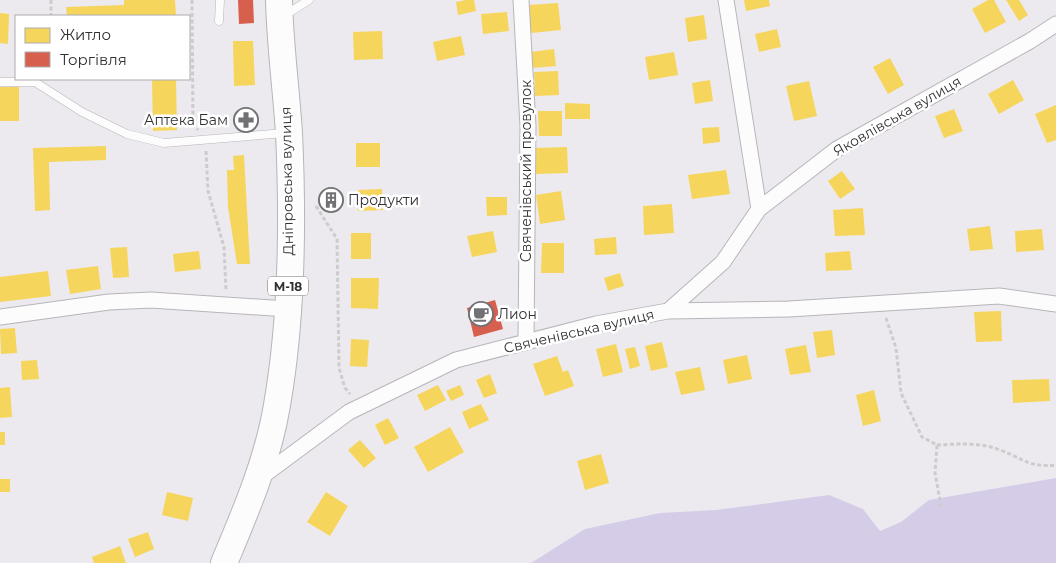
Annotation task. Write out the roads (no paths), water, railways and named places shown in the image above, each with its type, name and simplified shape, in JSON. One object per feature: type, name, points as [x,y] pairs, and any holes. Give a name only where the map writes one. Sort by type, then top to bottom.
[{"type":"highway","name":"Дніпровська вулиця","points":[[224,563],[257,481],[277,407],[285,352],[288,310],[289,133],[279,9]]},
{"type":"street","name":"Свяченівський провулок","points":[[521,0],[528,126],[526,342]]},
{"type":"street","points":[[726,0],[759,209]]},
{"type":"street","name":"Яковлівська вулиця","points":[[668,311],[723,262],[759,209],[837,149],[1030,41],[1056,24]]},
{"type":"street","name":"Свяченівська вулиця","points":[[257,481],[349,412],[456,360],[596,324],[668,311],[788,309],[999,296],[1056,304]]},
{"type":"street","points":[[0,317],[109,302],[151,300],[288,310]]},
{"type":"lane","points":[[219,21],[220,0]]},
{"type":"lane","points":[[279,9],[309,0]]},
{"type":"lane","points":[[0,82],[35,82],[82,112],[127,134],[164,143],[289,133]]},
{"type":"place","name":"Аптека Бам","points":[[246,120]]},
{"type":"place","name":"Продукти","points":[[331,200]]},
{"type":"place","name":"Лион","points":[[481,314]]}]
